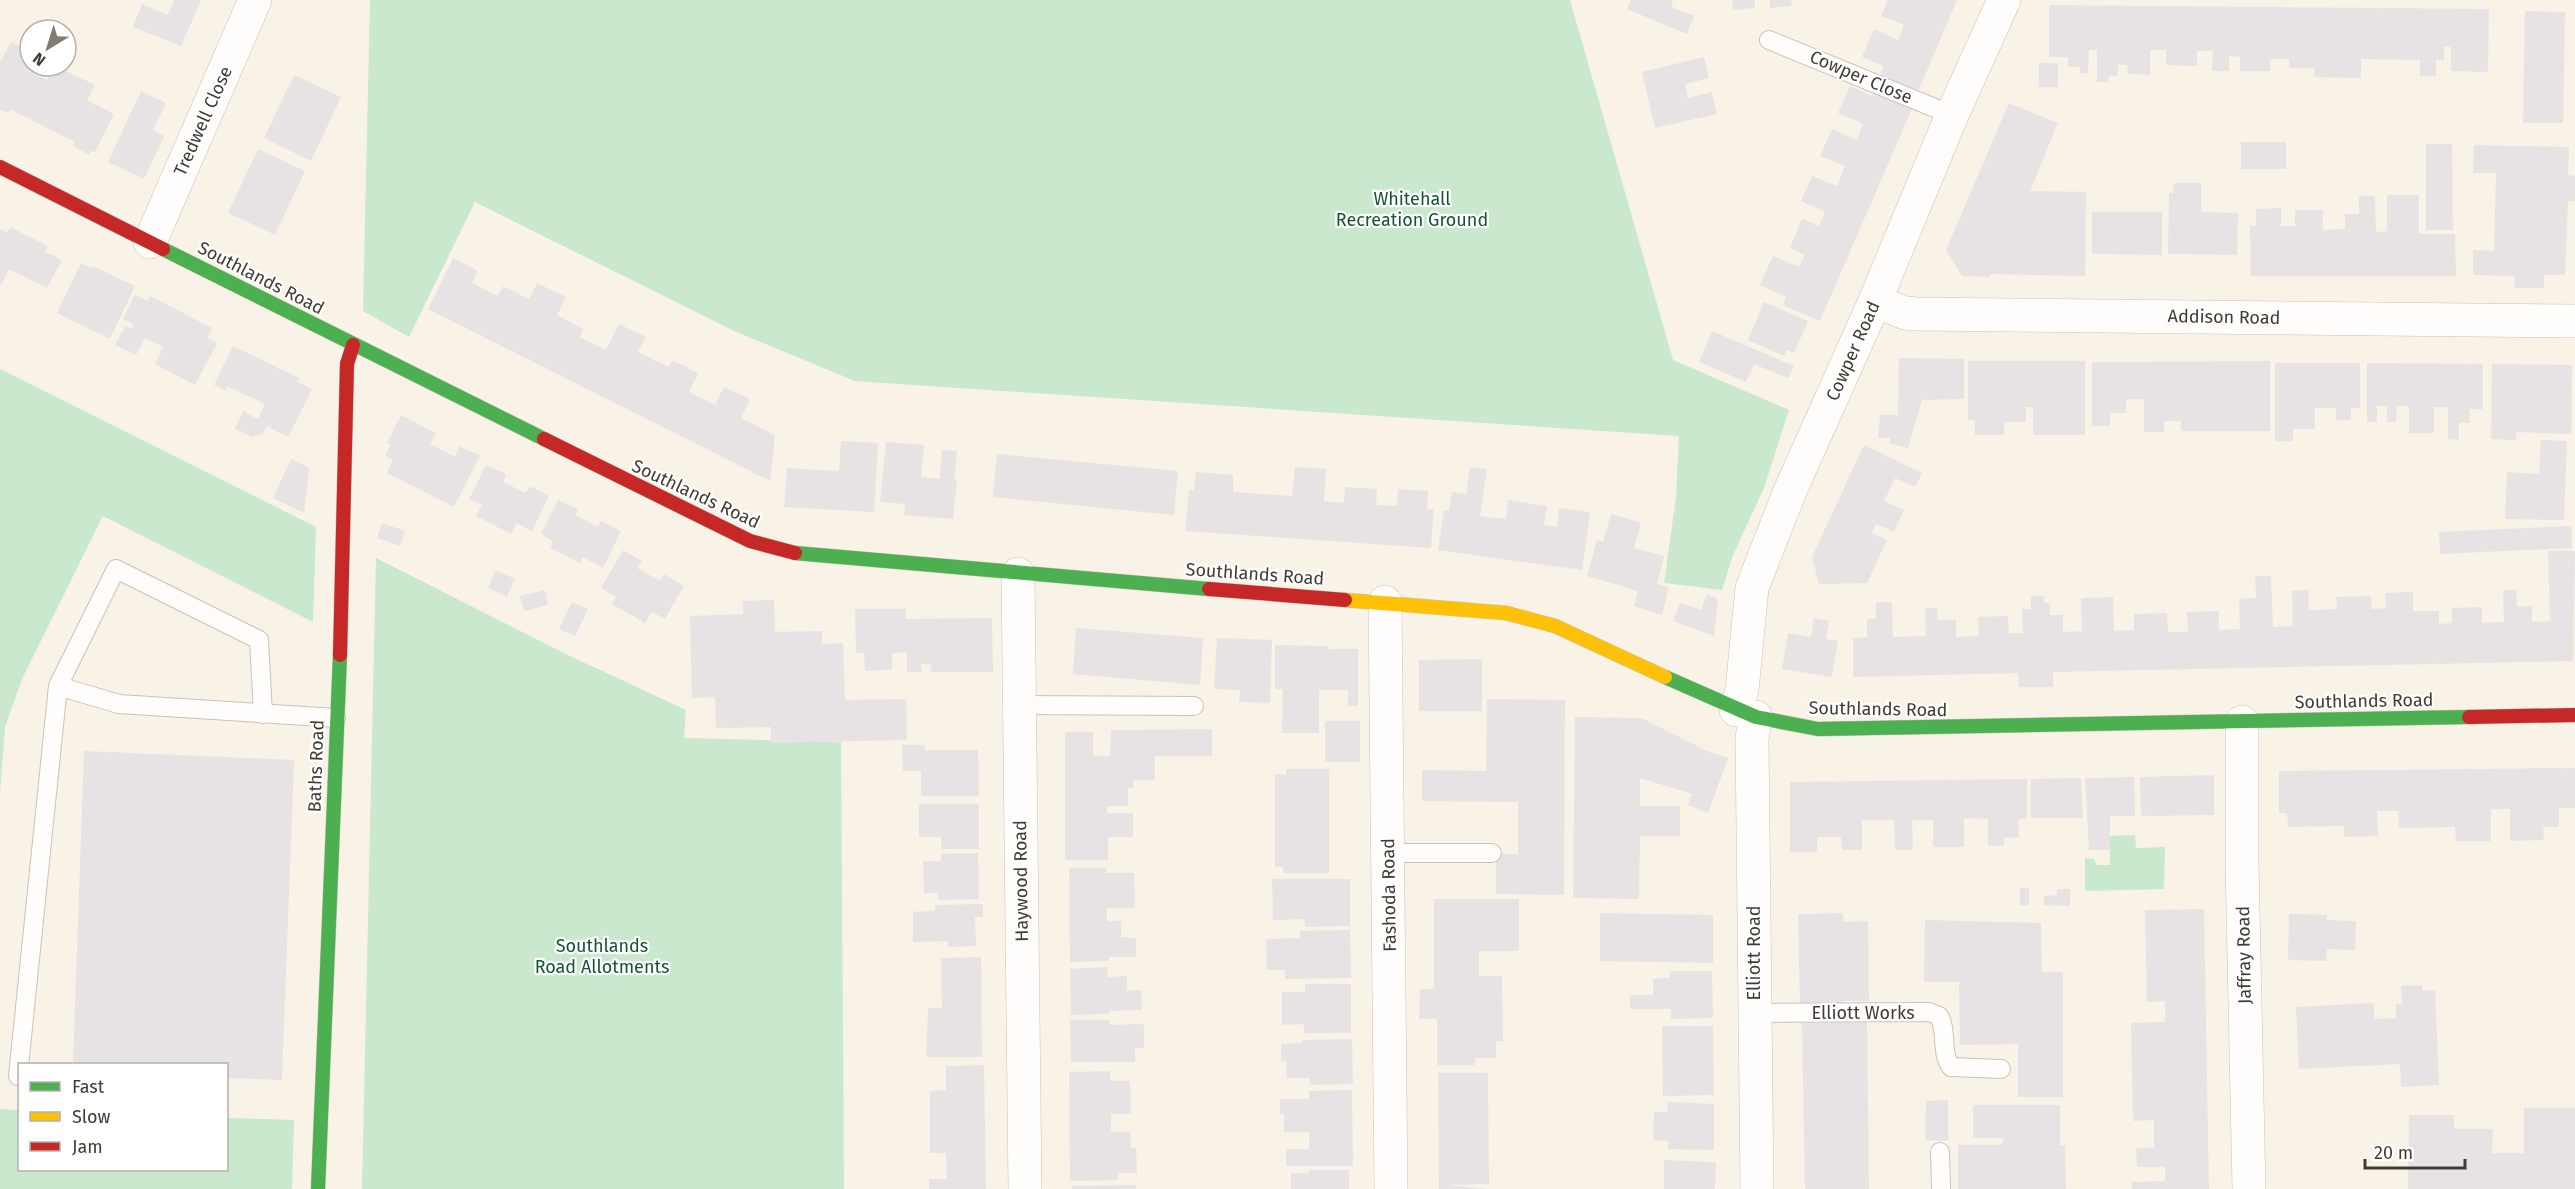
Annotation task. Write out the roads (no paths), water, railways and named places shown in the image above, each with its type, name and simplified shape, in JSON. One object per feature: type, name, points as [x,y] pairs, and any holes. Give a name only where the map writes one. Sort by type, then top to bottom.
[{"type":"street","name":"Tredwell Close","points":[[150,242],[255,0]]},
{"type":"street","name":"Cowper Road","points":[[1746,714],[1742,690],[1752,588],[1790,491],[1875,301],[1952,115],[2004,0]]},
{"type":"street","name":"Southlands Road","points":[[0,166],[353,345],[750,541],[795,553],[1018,574],[1479,609],[1506,613],[1555,626],[1746,714],[1818,729],[2575,715]]},
{"type":"street","name":"Addison Road","points":[[1875,301],[1905,313],[1917,314],[2575,321]]},
{"type":"street","name":"Baths Road","points":[[318,1189],[341,627],[347,364],[353,345]]},
{"type":"street","name":"Haywood Road","points":[[1018,574],[1024,1189]]},
{"type":"street","name":"Fashoda Road","points":[[1385,602],[1391,1189]]},
{"type":"street","name":"Elliott Road","points":[[1746,714],[1752,738],[1757,1189]]},
{"type":"street","name":"Jaffray Road","points":[[2242,722],[2242,862],[2249,1189]]},
{"type":"lane","name":"Cowper Close","points":[[1770,40],[1952,115]]},
{"type":"lane","points":[[19,1063],[58,686],[116,569],[260,640],[263,714]]},
{"type":"lane","points":[[58,686],[119,704],[336,718]]},
{"type":"lane","points":[[1019,705],[1194,706]]},
{"type":"lane","points":[[1389,853],[1492,853]]},
{"type":"lane","name":"Elliott Works","points":[[1754,1013],[1929,1012],[1939,1016],[1944,1025],[1946,1061],[1951,1067],[2001,1069]]},
{"type":"lane","points":[[1940,1152],[1941,1189]]},
{"type":"park label","name":"Whitehall Recreation Ground","points":[[1412,209]]},
{"type":"park label","name":"Southlands Road Allotments","points":[[602,956]]}]
